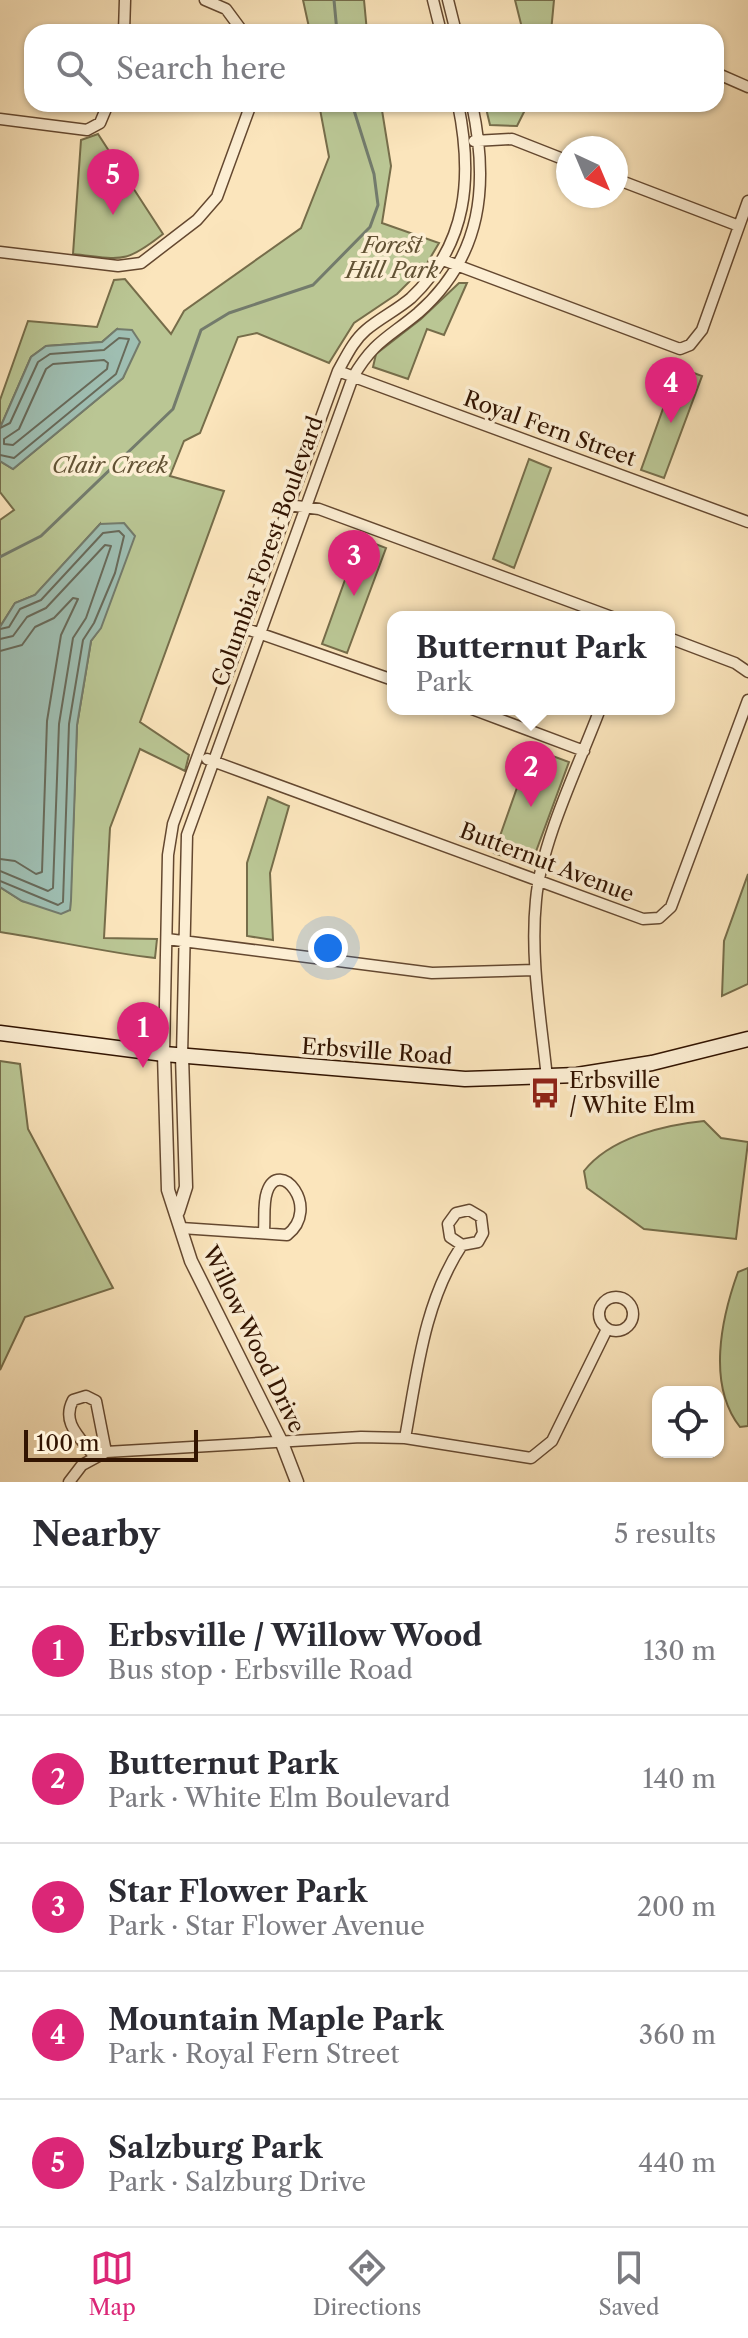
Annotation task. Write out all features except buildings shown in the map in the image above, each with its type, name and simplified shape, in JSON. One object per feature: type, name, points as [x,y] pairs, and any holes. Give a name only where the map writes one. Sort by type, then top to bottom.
[{"type":"main road","name":"Erbsville Road","points":[[0,1033],[182,1056],[424,1078],[547,1078],[652,1063],[748,1039]]},
{"type":"street","points":[[124,24],[125,0]]},
{"type":"street","points":[[205,0],[226,9],[237,24]]},
{"type":"street","points":[[433,0],[439,24]]},
{"type":"street","points":[[448,0],[454,24]]},
{"type":"street","points":[[724,76],[748,87]]},
{"type":"street","points":[[0,119],[87,130],[100,123],[105,112]]},
{"type":"street","points":[[0,252],[118,266],[141,263],[197,220],[217,197],[248,112]]},
{"type":"street","name":"Columbia Forest Boulevard","points":[[164,1054],[168,855],[173,824],[338,371],[364,332],[409,300],[443,260],[459,224],[465,199],[465,141],[460,112]]},
{"type":"street","name":"Columbia Forest Boulevard","points":[[182,1056],[187,835],[353,377],[374,345],[417,313],[457,266],[480,206],[483,176],[474,112]]},
{"type":"street","points":[[465,141],[512,139],[556,156]]},
{"type":"street","points":[[628,184],[739,226]]},
{"type":"street","points":[[443,260],[680,349],[690,345],[702,330],[748,201]]},
{"type":"street","name":"Royal Fern Street","points":[[338,371],[748,522]]},
{"type":"street","points":[[288,505],[305,505],[596,611]]},
{"type":"street","points":[[244,628],[387,678]]},
{"type":"street","points":[[675,640],[735,663],[748,672]]},
{"type":"street","name":"Butternut Avenue","points":[[199,757],[643,919],[659,918],[671,907],[748,700]]},
{"type":"street","points":[[488,715],[584,751]]},
{"type":"street","points":[[547,1078],[535,970],[539,880],[598,715]]},
{"type":"street","points":[[167,939],[432,973],[535,970]]},
{"type":"street","name":"Willow Wood Drive","points":[[164,1054],[168,1190],[210,1302],[282,1443],[297,1482]]},
{"type":"street","name":"Willow Wood Drive","points":[[178,1212],[186,1187],[182,1056]]},
{"type":"street","points":[[181,1228],[264,1230],[287,1235],[296,1228],[299,1194],[293,1184],[284,1180],[273,1183],[267,1192],[264,1230]]},
{"type":"street","points":[[405,1438],[429,1320],[452,1260],[462,1245]]},
{"type":"street","points":[[69,1482],[94,1456],[106,1452],[361,1437],[405,1438],[531,1458],[552,1441],[607,1329]]},
{"type":"street","points":[[94,1456],[68,1421],[67,1412],[73,1400],[86,1396],[96,1401],[106,1452]]},
{"type":"green space","points":[[303,0],[364,0],[366,24],[308,24]]},
{"type":"green space","points":[[515,0],[554,0],[552,24],[521,24]]},
{"type":"green space","name":"Clair Creek","points":[[321,112],[382,112],[391,166],[382,223],[439,243],[426,265],[397,294],[354,323],[329,363],[257,333],[238,337],[200,433],[184,441],[170,476],[224,491],[140,722],[189,755],[185,771],[140,749],[110,828],[104,938],[157,939],[155,958],[0,932],[0,887],[22,901],[70,910],[77,725],[91,641],[101,627],[100,524],[35,595],[15,603],[0,627],[0,520],[14,510],[0,492],[0,461],[13,469],[123,378],[126,369],[117,329],[102,342],[46,346],[31,357],[0,428],[0,400],[28,321],[97,327],[114,280],[125,279],[171,334],[184,311],[301,228],[329,157]]},
{"type":"green space","points":[[487,112],[524,112],[517,126],[490,125]]},
{"type":"green space","points":[[98,134],[163,234],[139,251],[121,258],[73,254],[81,140]]},
{"type":"green space","points":[[459,283],[467,283],[444,335],[427,329],[408,379],[373,367],[376,354],[421,319]]},
{"type":"green space","points":[[678,367],[702,376],[664,478],[641,470]]},
{"type":"green space","points":[[529,459],[551,468],[514,568],[493,559]]},
{"type":"green space","points":[[360,538],[386,548],[347,653],[322,644]]},
{"type":"green space","points":[[531,748],[569,762],[531,865],[494,853]]},
{"type":"green space","points":[[268,797],[289,806],[270,873],[273,940],[247,936],[247,863]]},
{"type":"green space","points":[[748,874],[748,984],[722,996],[724,941]]},
{"type":"green space","points":[[0,1061],[20,1064],[28,1129],[113,1288],[25,1317],[0,1370]]},
{"type":"green space","points":[[704,1121],[721,1138],[748,1142],[736,1239],[644,1229],[587,1188],[584,1171],[608,1150],[638,1135]]},
{"type":"green space","points":[[748,1268],[748,1426],[740,1427],[724,1395],[720,1372],[722,1331],[738,1272]]},
{"type":"water","points":[[117,329],[132,330],[140,342],[123,378],[13,469],[0,461],[0,428],[31,357],[46,346],[102,342]]},
{"type":"water","points":[[124,523],[135,536],[101,628],[91,641],[77,725],[71,900],[70,910],[61,914],[22,901],[0,887],[0,627],[15,603],[35,595],[100,524]]},
{"type":"waterway","points":[[334,0],[336,24]]},
{"type":"waterway","points":[[0,557],[41,536],[173,409],[201,330],[229,313],[313,285],[370,227],[378,205],[374,174],[355,112]]},
{"type":"place","name":"Salzburg Park","points":[[113,215]]},
{"type":"place","name":"Mountain Maple Park","points":[[671,423]]},
{"type":"place","name":"Star Flower Park","points":[[354,596]]},
{"type":"place","name":"Butternut Park","points":[[531,807]]},
{"type":"place","name":"Erbsville / Willow Wood","points":[[143,1068]]},
{"type":"place","name":"Erbsville / White Elm","points":[[545,1093]]},
{"type":"park label","name":"Forest Hill Park","points":[[392,258]]}]
